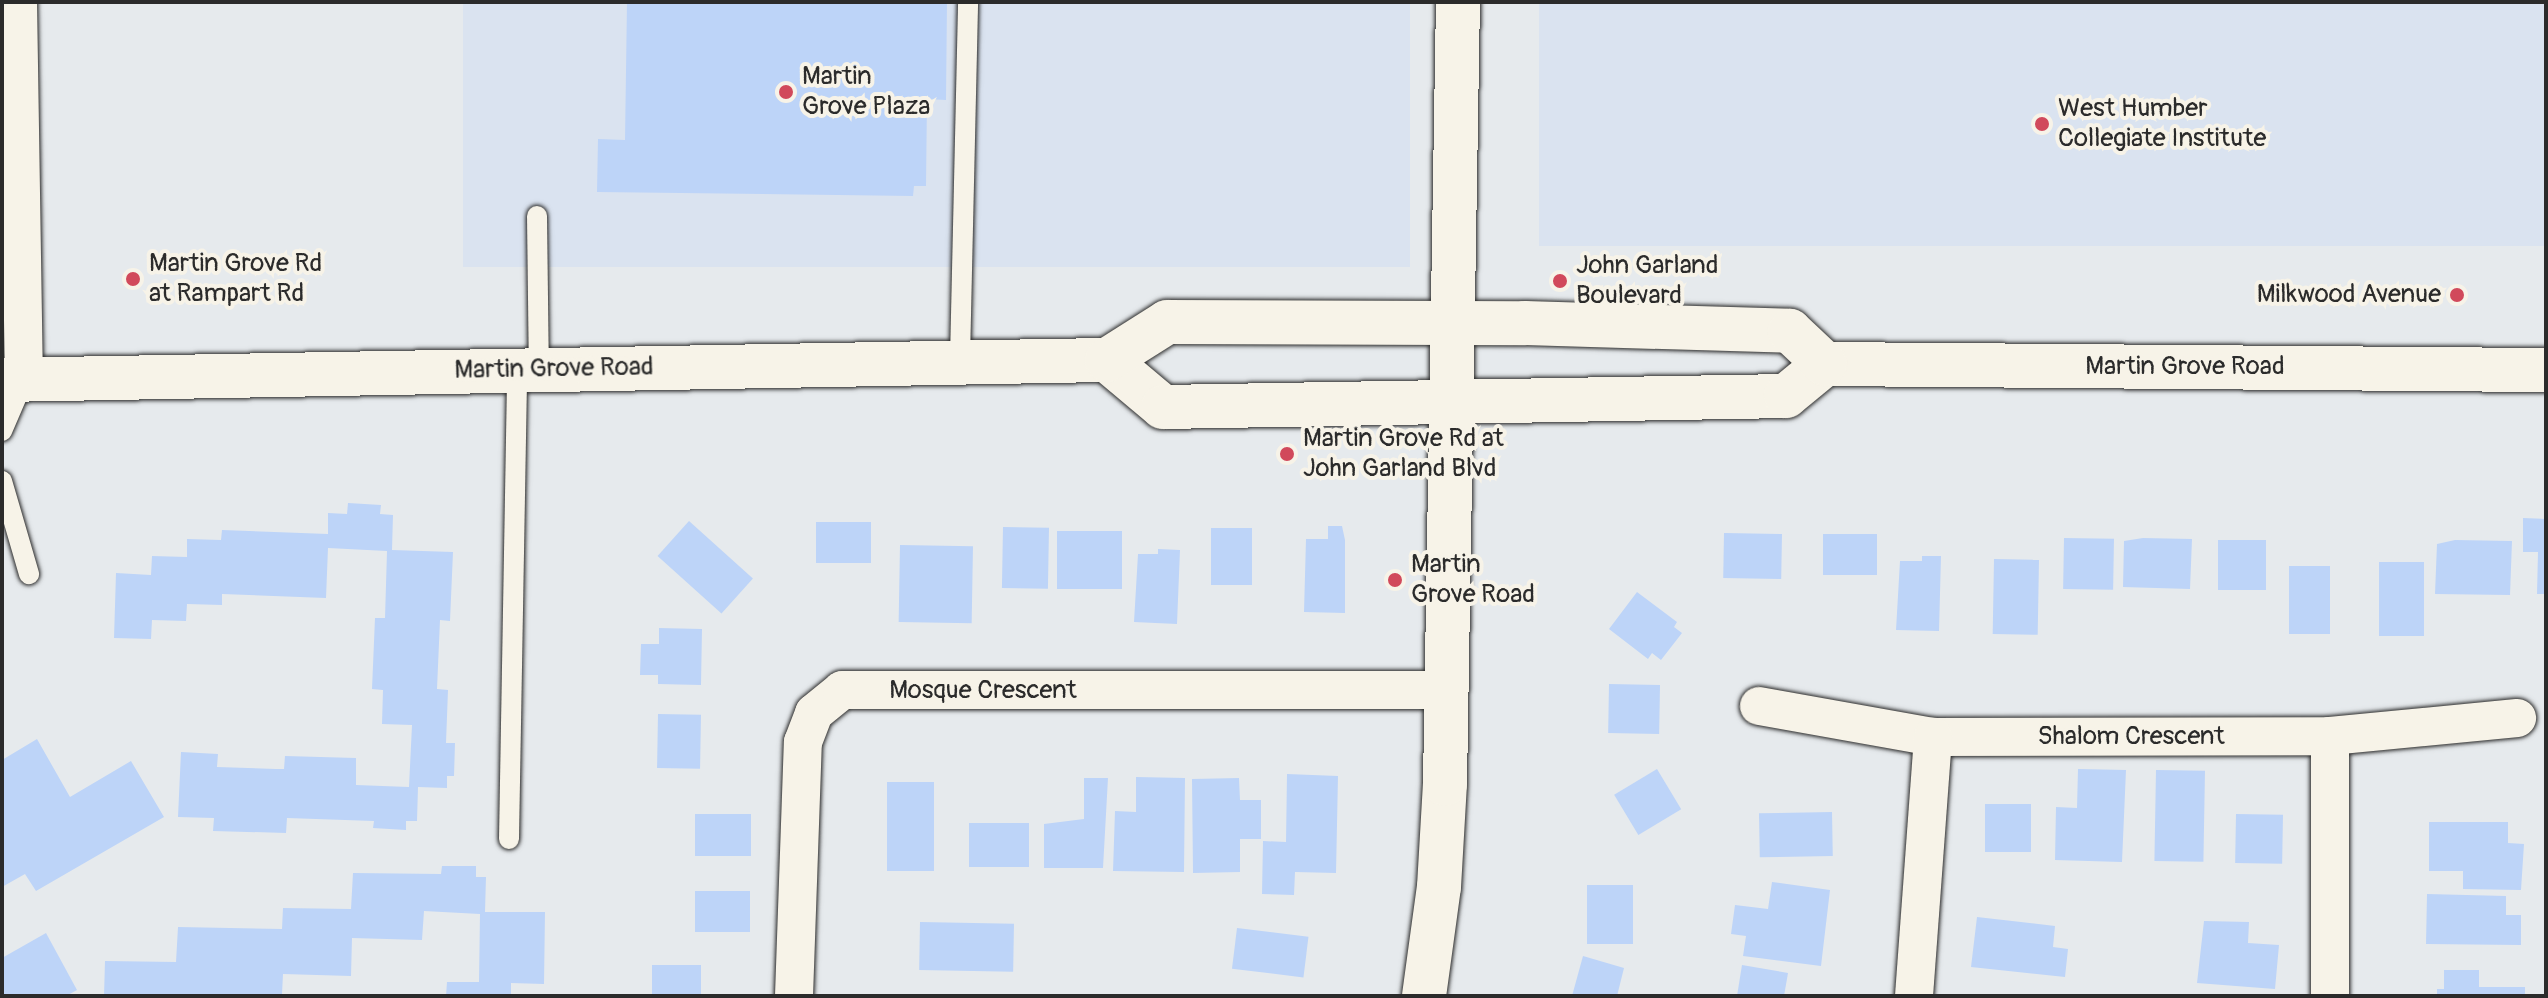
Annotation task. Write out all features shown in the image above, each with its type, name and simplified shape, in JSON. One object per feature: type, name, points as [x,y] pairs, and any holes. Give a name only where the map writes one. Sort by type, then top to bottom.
[{"type":"main road","points":[[1424,996],[1439,887],[1446,690],[1455,322],[1458,2]]},
{"type":"main road","points":[[1167,322],[1455,322],[1790,331],[1825,364],[1786,396],[1453,399],[1163,407],[1107,360],[1167,322]]},
{"type":"main road","name":"Martin Grove Road","points":[[13,380],[960,359],[1107,360]]},
{"type":"main road","name":"Martin Grove Road","points":[[1825,364],[2546,370]]},
{"type":"street","points":[[13,380],[18,2]]},
{"type":"street","name":"Mosque Crescent","points":[[794,996],[803,742],[814,713],[842,690],[1446,690]]},
{"type":"street","name":"Shalom Crescent","points":[[1759,706],[1933,737],[2330,736],[2517,718]]},
{"type":"street","points":[[2330,736],[2330,996]]},
{"type":"street","points":[[1914,996],[1933,737]]},
{"type":"lane","points":[[960,359],[968,2]]},
{"type":"lane","points":[[509,839],[537,216]]},
{"type":"lane","points":[[2,431],[13,380]]},
{"type":"lane","points":[[2,481],[29,574]]},
{"type":"shaded area","points":[[463,2],[1410,2],[1410,267],[463,267]]},
{"type":"shaded area","name":"West Humber Collegiate Institute","points":[[1539,2],[2546,2],[2546,246],[1539,246]]},
{"type":"building","name":"Martin Grove Plaza","points":[[627,2],[947,2],[946,100],[927,99],[926,186],[914,186],[913,196],[597,192],[598,139],[625,140]]},
{"type":"building","points":[[348,503],[381,505],[380,514],[393,515],[392,550],[453,552],[450,621],[440,620],[437,689],[448,690],[446,743],[455,743],[454,776],[447,776],[447,788],[418,787],[417,821],[406,821],[406,830],[373,828],[374,821],[287,818],[286,833],[213,831],[214,818],[178,817],[181,752],[218,754],[217,767],[284,769],[285,756],[356,758],[356,785],[409,787],[412,725],[382,724],[383,690],[372,689],[375,618],[385,618],[387,551],[328,548],[326,598],[222,594],[222,605],[187,604],[186,621],[152,620],[151,639],[114,638],[116,573],[151,575],[152,556],[187,557],[187,539],[221,540],[222,530],[328,534],[328,513],[347,514]]},
{"type":"building","points":[[2523,518],[2546,519],[2546,594],[2537,594],[2538,552],[2523,552]]},
{"type":"building","points":[[689,521],[753,579],[721,613],[658,556]]},
{"type":"building","points":[[816,522],[871,522],[871,563],[816,563]]},
{"type":"building","points":[[1328,526],[1342,526],[1345,540],[1345,613],[1304,612],[1306,539],[1328,539]]},
{"type":"building","points":[[1003,527],[1049,528],[1048,589],[1002,588]]},
{"type":"building","points":[[1211,528],[1252,528],[1252,585],[1211,585]]},
{"type":"building","points":[[1057,531],[1122,531],[1122,589],[1057,589]]},
{"type":"building","points":[[1724,533],[1782,534],[1781,579],[1723,578]]},
{"type":"building","points":[[1823,534],[1877,534],[1877,575],[1823,575]]},
{"type":"building","points":[[2064,538],[2114,539],[2113,590],[2063,589]]},
{"type":"building","points":[[2143,538],[2192,539],[2190,589],[2123,587],[2124,541]]},
{"type":"building","points":[[2218,540],[2266,540],[2266,590],[2218,590]]},
{"type":"building","points":[[2455,540],[2512,541],[2510,595],[2435,594],[2437,544]]},
{"type":"building","points":[[900,545],[973,546],[972,623],[899,622]]},
{"type":"building","points":[[1158,549],[1180,550],[1177,624],[1134,622],[1138,554],[1158,554]]},
{"type":"building","points":[[1922,556],[1941,556],[1939,631],[1896,630],[1900,561],[1922,561]]},
{"type":"building","points":[[1994,559],[2039,560],[2038,635],[1993,634]]},
{"type":"building","points":[[2379,562],[2424,562],[2424,636],[2379,636]]},
{"type":"building","points":[[2289,566],[2330,566],[2330,634],[2289,634]]},
{"type":"building","points":[[1637,592],[1677,622],[1674,627],[1682,633],[1661,660],[1652,653],[1648,659],[1609,629]]},
{"type":"building","points":[[659,628],[702,629],[701,685],[658,684],[658,675],[640,675],[641,644],[659,644]]},
{"type":"building","points":[[1609,684],[1660,685],[1659,734],[1608,733]]},
{"type":"building","points":[[658,714],[701,715],[700,769],[657,768]]},
{"type":"building","points":[[37,739],[70,797],[131,761],[164,817],[36,891],[25,874],[2,887],[2,760]]},
{"type":"building","points":[[1657,769],[1681,809],[1638,835],[1614,795]]},
{"type":"building","points":[[2078,769],[2126,770],[2122,862],[2055,860],[2056,807],[2077,808]]},
{"type":"building","points":[[2156,770],[2205,771],[2203,862],[2154,861]]},
{"type":"building","points":[[1287,774],[1338,776],[1336,873],[1295,872],[1294,895],[1262,894],[1263,841],[1286,842]]},
{"type":"building","points":[[1136,777],[1185,778],[1184,872],[1113,871],[1115,811],[1136,812]]},
{"type":"building","points":[[1084,778],[1108,778],[1103,868],[1044,868],[1044,824],[1084,819]]},
{"type":"building","points":[[1239,778],[1240,800],[1261,800],[1261,839],[1240,839],[1240,872],[1193,873],[1192,779]]},
{"type":"building","points":[[887,782],[934,782],[934,871],[887,871]]},
{"type":"building","points":[[1985,804],[2031,804],[2031,852],[1985,852]]},
{"type":"building","points":[[1832,812],[1833,856],[1760,857],[1759,813]]},
{"type":"building","points":[[695,814],[751,814],[751,856],[695,856]]},
{"type":"building","points":[[2236,814],[2283,815],[2282,864],[2235,863]]},
{"type":"building","points":[[2429,822],[2508,822],[2508,843],[2524,844],[2521,890],[2463,889],[2463,871],[2429,871]]},
{"type":"building","points":[[969,823],[1029,823],[1029,867],[969,867]]},
{"type":"building","points":[[442,866],[476,866],[476,877],[486,877],[485,912],[545,912],[544,984],[511,983],[511,996],[446,996],[447,982],[479,982],[480,914],[424,911],[422,940],[352,938],[351,976],[283,974],[282,994],[104,996],[105,961],[176,962],[178,927],[282,929],[283,908],[351,909],[353,873],[441,874]]},
{"type":"building","points":[[1772,882],[1830,890],[1821,966],[1743,956],[1746,936],[1731,934],[1735,905],[1768,909]]},
{"type":"building","points":[[1587,885],[1633,885],[1633,944],[1587,944]]},
{"type":"building","points":[[695,891],[750,891],[750,932],[695,932]]},
{"type":"building","points":[[2427,894],[2506,896],[2506,915],[2521,915],[2521,945],[2426,944]]},
{"type":"building","points":[[1977,917],[2055,926],[2053,947],[2068,949],[2065,977],[1971,967]]},
{"type":"building","points":[[2204,921],[2249,922],[2248,943],[2279,945],[2275,989],[2197,983]]},
{"type":"building","points":[[920,922],[1014,924],[1013,972],[919,970]]},
{"type":"building","points":[[1237,928],[1308,937],[1303,977],[1232,969]]},
{"type":"building","points":[[46,933],[77,990],[66,996],[2,996],[2,958]]},
{"type":"building","points":[[1583,956],[1624,968],[1617,996],[1572,996]]},
{"type":"building","points":[[652,965],[701,965],[701,996],[652,996]]},
{"type":"building","points":[[1742,965],[1788,973],[1784,996],[1737,996]]},
{"type":"building","points":[[2444,970],[2479,970],[2479,987],[2525,987],[2525,996],[2437,996],[2437,989],[2444,989]]},
{"type":"place","name":"Martin Grove Plaza","points":[[786,92]]},
{"type":"place","name":"West Humber Collegiate Institute","points":[[2042,124]]},
{"type":"place","name":"Martin Grove Rd at Rampart Rd","points":[[133,279]]},
{"type":"place","name":"John Garland Boulevard","points":[[1560,281]]},
{"type":"place","name":"Milkwood Avenue","points":[[2457,295]]},
{"type":"place","name":"Martin Grove Rd at John Garland Blvd","points":[[1287,454]]},
{"type":"place","name":"Martin Grove Road","points":[[1395,580]]}]
